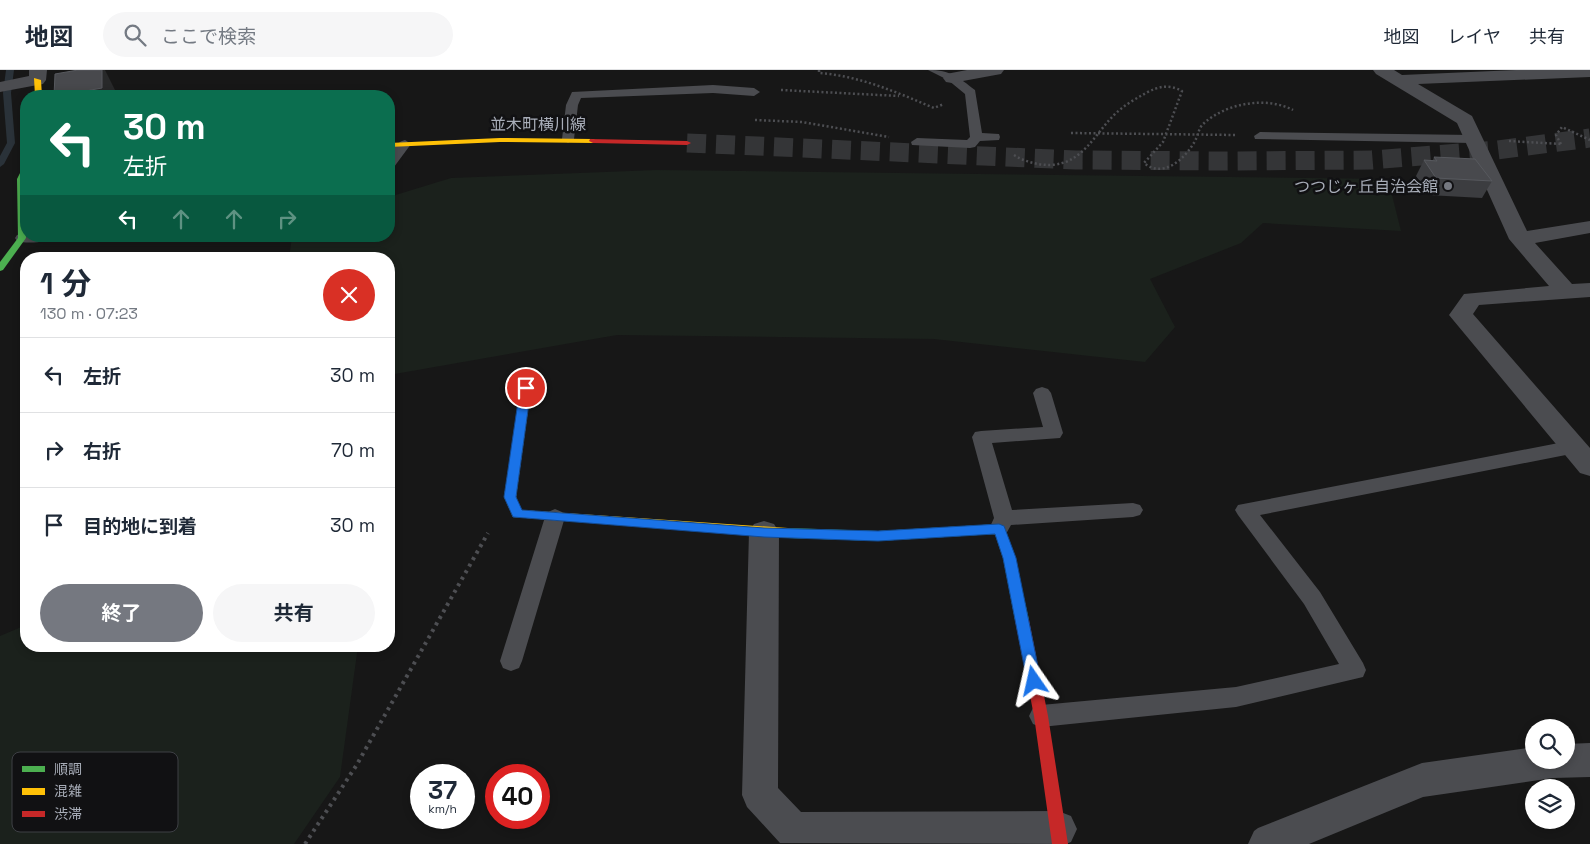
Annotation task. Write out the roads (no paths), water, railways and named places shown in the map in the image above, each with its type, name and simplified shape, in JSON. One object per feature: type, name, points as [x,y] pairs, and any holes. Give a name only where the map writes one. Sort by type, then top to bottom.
[{"type":"street","points":[[952,78],[995,70]]},
{"type":"street","points":[[1382,70],[1402,80],[1465,120],[1472,139],[1520,239],[1565,291]]},
{"type":"street","points":[[1402,80],[1523,72],[1590,72]]},
{"type":"street","points":[[0,87],[35,82]]},
{"type":"street","name":"並木町横川線","points":[[395,145],[440,141],[568,139],[687,143]]},
{"type":"street","points":[[7,212],[20,209]]},
{"type":"street","points":[[1520,239],[1590,227]]},
{"type":"street","points":[[0,268],[20,241]]},
{"type":"street","points":[[1582,457],[1461,315],[1472,300],[1590,290]]},
{"type":"street","points":[[526,388],[510,497],[517,514],[764,532],[878,536],[1002,523],[1041,716],[1059,836],[793,830],[760,795],[764,532]]},
{"type":"street","points":[[1267,844],[1422,780],[1553,761],[1590,760]]},
{"type":"lane","points":[[917,142],[970,144],[976,137],[971,93],[952,78],[934,70]]},
{"type":"lane","points":[[568,139],[572,105],[576,95],[713,89],[754,92]]},
{"type":"lane","points":[[1260,136],[1472,139]]},
{"type":"lane","points":[[976,137],[994,138]]},
{"type":"lane","points":[[395,156],[405,144]]},
{"type":"lane","points":[[1042,393],[1054,433],[981,437],[1002,523],[1133,510]]},
{"type":"lane","points":[[1041,716],[1236,696],[1355,670],[1312,598],[1245,510],[1582,457]]},
{"type":"lane","points":[[511,661],[554,517]]},
{"type":"waterway","points":[[0,164],[11,143],[7,93],[10,70]]},
{"type":"tunnel","points":[[687,143],[1076,160],[1226,161],[1372,160],[1497,150],[1590,138]]},
{"type":"place","name":"つつじヶ丘自治会館","points":[[1448,186]]}]
